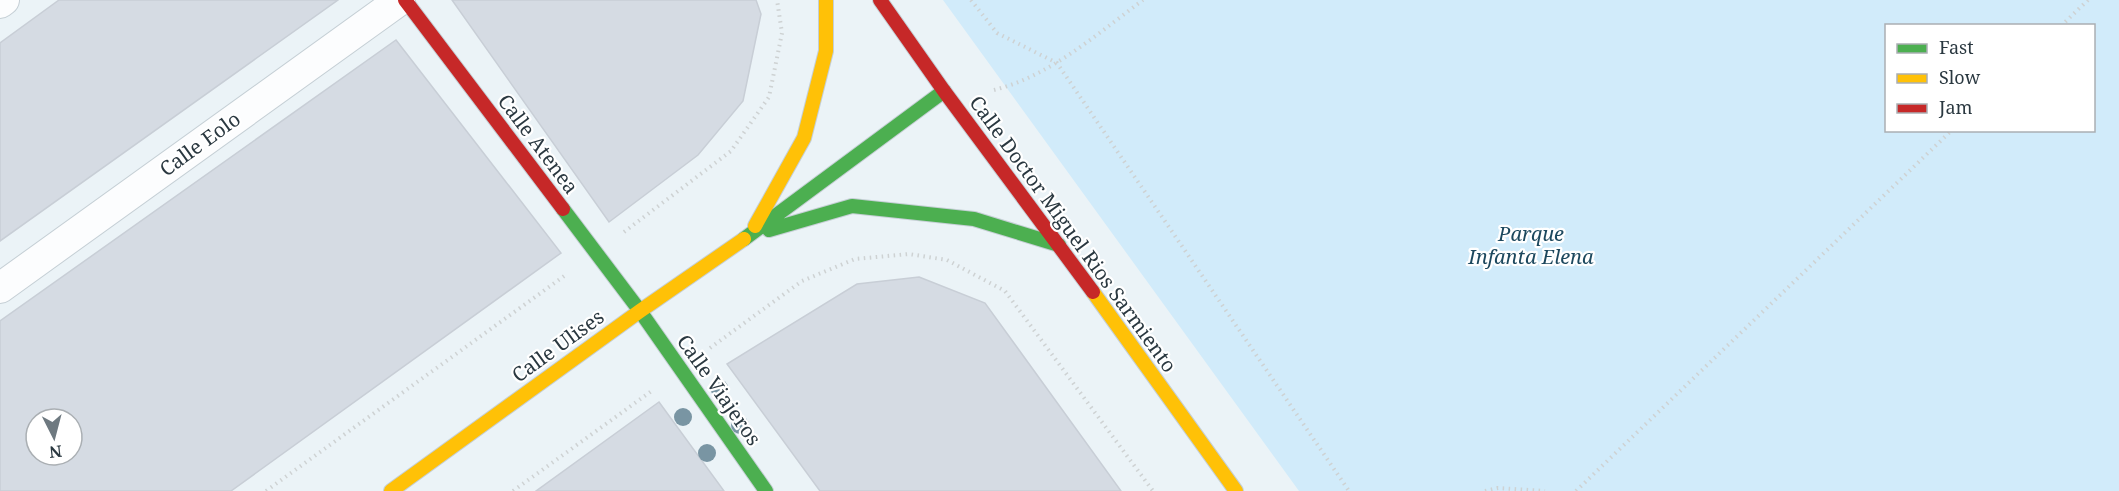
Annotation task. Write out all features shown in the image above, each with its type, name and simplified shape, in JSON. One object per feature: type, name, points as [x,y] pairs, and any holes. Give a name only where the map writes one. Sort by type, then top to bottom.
[{"type":"street","points":[[0,3],[4,0]]},
{"type":"street","name":"Calle Atenea","points":[[402,0],[640,311]]},
{"type":"street","name":"Calle Eolo","points":[[0,288],[402,0]]},
{"type":"street","name":"Calle Ulises","points":[[750,235],[804,138],[825,51],[826,0]]},
{"type":"street","name":"Calle Doctor Miguel Rios Sarmiento","points":[[880,0],[1236,491]]},
{"type":"street","name":"Calle Ulises","points":[[391,491],[640,311],[750,235],[944,91]]},
{"type":"street","name":"Calle Ulises","points":[[750,235],[852,206],[974,219],[1059,244]]},
{"type":"street","name":"Calle Viajeros","points":[[640,311],[766,491]]},
{"type":"path","points":[[266,491],[656,210],[732,151],[769,97],[782,33],[777,0]]},
{"type":"path","points":[[971,0],[997,33],[1057,63],[1349,491]]},
{"type":"path","points":[[994,90],[1006,87],[1057,63],[1143,0]]},
{"type":"path","points":[[2063,24],[2088,0]]},
{"type":"path","points":[[1576,491],[1950,132]]},
{"type":"path","points":[[513,491],[802,281],[855,259],[909,254],[947,260],[1005,291],[1153,491]]},
{"type":"path","points":[[1485,491],[1498,488],[1545,491]]},
{"type":"green space","name":"Parque Infanta Elena","points":[[943,0],[2119,0],[2119,491],[1299,491]]},
{"type":"building","points":[[59,0],[338,0],[0,241],[0,43]]},
{"type":"building","points":[[452,0],[756,0],[761,14],[743,101],[698,155],[609,222]]},
{"type":"building","points":[[396,40],[561,253],[231,491],[0,491],[0,321]]},
{"type":"building","points":[[919,277],[985,303],[1121,491],[820,491],[727,364],[857,284]]},
{"type":"building","points":[[659,402],[724,491],[536,491]]},
{"type":"traffic: fast","points":[[744,239],[944,91]]},
{"type":"traffic: fast","points":[[769,230],[852,206],[974,219],[1059,245]]},
{"type":"traffic: fast","points":[[563,209],[640,311],[766,491]]},
{"type":"traffic: slow","points":[[755,226],[804,138],[826,51],[826,0]]},
{"type":"traffic: slow","points":[[391,491],[640,311],[744,239]]},
{"type":"traffic: slow","points":[[1093,292],[1236,491]]},
{"type":"traffic: jam","points":[[405,0],[563,209]]},
{"type":"traffic: jam","points":[[880,0],[944,91],[1093,292]]}]
